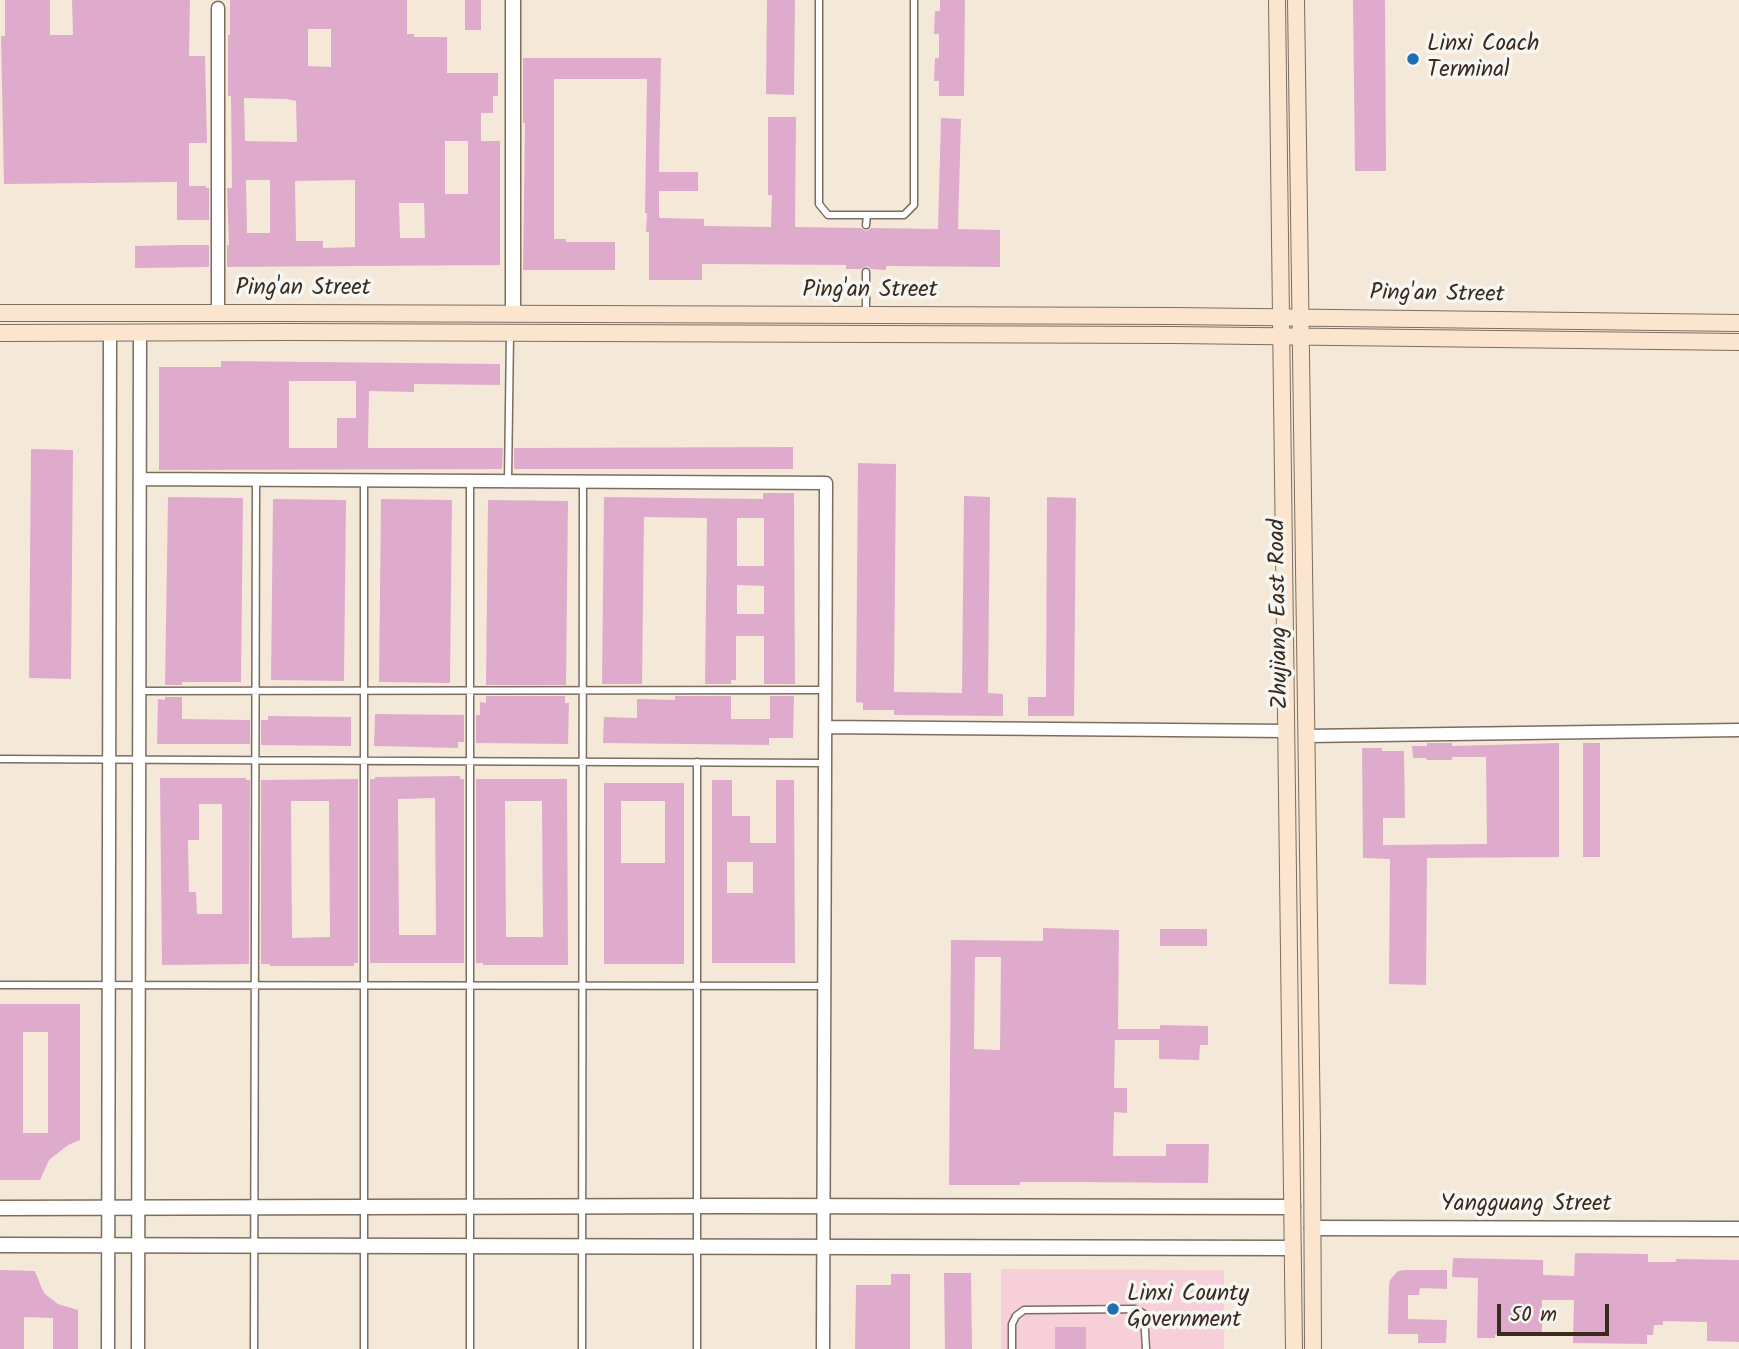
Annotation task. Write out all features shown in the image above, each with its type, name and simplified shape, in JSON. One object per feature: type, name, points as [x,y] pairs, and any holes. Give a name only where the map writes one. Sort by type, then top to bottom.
[{"type":"main road","points":[[1277,0],[1294,1349]]},
{"type":"main road","name":"Zhujiang East Road","points":[[1296,0],[1313,1349]]},
{"type":"main road","name":"Ping'an Street","points":[[0,313],[866,315],[1281,327],[1300,337],[1739,342]]},
{"type":"main road","name":"Ping'an Street","points":[[0,333],[510,333],[1281,327],[1300,317],[1739,323]]},
{"type":"street","points":[[513,0],[513,314]]},
{"type":"street","points":[[218,8],[218,313]]},
{"type":"street","points":[[108,1349],[110,333]]},
{"type":"street","points":[[138,1349],[140,333]]},
{"type":"street","points":[[140,480],[825,483],[823,1349]]},
{"type":"street","points":[[825,727],[1287,731]]},
{"type":"street","points":[[1306,736],[1739,730]]},
{"type":"street","points":[[0,1208],[1293,1207]]},
{"type":"street","name":"Yangguang Street","points":[[1312,1228],[1739,1228]]},
{"type":"street","points":[[0,1245],[1293,1248]]},
{"type":"lane","points":[[819,0],[819,204],[828,215],[904,215],[914,205],[914,0]]},
{"type":"lane","points":[[866,225],[867,215]]},
{"type":"lane","points":[[866,272],[866,315]]},
{"type":"lane","points":[[508,481],[510,333]]},
{"type":"lane","points":[[254,1349],[256,480]]},
{"type":"lane","points":[[364,1349],[365,480]]},
{"type":"lane","points":[[470,481],[470,1349]]},
{"type":"lane","points":[[582,1349],[583,481]]},
{"type":"lane","points":[[139,691],[825,690]]},
{"type":"lane","points":[[0,759],[825,763]]},
{"type":"lane","points":[[697,762],[697,1349]]},
{"type":"lane","points":[[0,985],[824,986]]},
{"type":"lane","points":[[1012,1349],[1012,1324],[1016,1316],[1024,1310],[1135,1309],[1144,1314],[1146,1349]]},
{"type":"shaded area","name":"Linxi County Government","points":[[1001,1269],[1224,1270],[1224,1349],[1001,1349]]},
{"type":"building","points":[[5,0],[50,0],[50,35],[73,35],[72,0],[190,0],[189,56],[205,56],[207,143],[189,143],[189,186],[209,188],[209,220],[177,220],[177,182],[4,184],[1,36],[5,36]]},
{"type":"building","points":[[230,0],[407,0],[407,34],[414,34],[414,37],[447,37],[447,73],[498,73],[498,96],[493,96],[493,113],[481,113],[481,141],[500,141],[500,265],[227,267],[227,188],[232,188],[231,96],[228,96]],"holes":[[[308,29],[331,29],[331,67],[308,66]],[[244,98],[296,101],[297,142],[245,141]],[[445,141],[468,141],[468,194],[445,194]],[[246,180],[270,180],[270,233],[247,233]],[[355,180],[355,247],[323,248],[323,241],[296,241],[295,181]],[[399,203],[424,203],[425,238],[400,238]]]},
{"type":"building","points":[[465,0],[481,0],[481,30],[465,30]]},
{"type":"building","points":[[767,0],[795,0],[794,95],[766,94]]},
{"type":"building","points":[[940,0],[965,0],[964,96],[939,96],[939,81],[934,81],[935,58],[939,58],[939,34],[934,34],[935,11],[940,11]]},
{"type":"building","points":[[1353,0],[1385,0],[1386,171],[1355,171]]},
{"type":"building","points":[[523,58],[661,58],[659,172],[698,172],[698,191],[659,191],[659,216],[704,219],[704,226],[771,227],[772,195],[768,195],[768,117],[796,117],[795,227],[861,228],[866,231],[871,228],[938,229],[941,118],[961,119],[958,229],[1000,230],[1000,267],[886,266],[886,270],[871,269],[867,266],[861,269],[846,269],[846,265],[702,264],[702,280],[649,280],[649,232],[646,232],[645,213],[647,79],[554,79],[554,239],[566,239],[566,242],[615,242],[615,270],[523,270]]},
{"type":"building","points":[[209,245],[209,267],[135,268],[135,246]]},
{"type":"building","points":[[221,361],[500,364],[500,385],[414,384],[414,392],[369,391],[368,448],[503,448],[502,469],[159,470],[159,367],[221,367]],"holes":[[[289,381],[356,381],[356,418],[337,418],[337,448],[289,448]]]},
{"type":"building","points":[[793,447],[793,469],[514,469],[514,448]]},
{"type":"building","points":[[31,449],[73,450],[71,679],[29,678]]},
{"type":"building","points":[[858,463],[896,464],[894,692],[962,693],[964,496],[990,497],[988,693],[1003,694],[1003,716],[894,715],[894,710],[863,710],[863,703],[856,702]]},
{"type":"building","points":[[763,493],[794,493],[795,684],[764,684],[764,636],[736,636],[736,680],[731,680],[731,684],[705,684],[707,518],[644,517],[642,684],[602,684],[604,497],[763,499]],"holes":[[[737,518],[764,518],[764,566],[737,566]],[[737,585],[764,586],[764,614],[737,614]]]},
{"type":"building","points":[[168,497],[243,498],[241,682],[182,682],[182,685],[165,685]]},
{"type":"building","points":[[1047,497],[1076,498],[1074,716],[1028,716],[1028,697],[1046,697]]},
{"type":"building","points":[[273,499],[346,500],[344,681],[271,680]]},
{"type":"building","points":[[381,499],[452,500],[450,683],[379,682]]},
{"type":"building","points":[[488,500],[568,501],[566,685],[486,685]]},
{"type":"building","points":[[486,696],[565,696],[565,703],[569,703],[568,744],[476,743],[476,715],[480,715],[480,702],[486,703]]},
{"type":"building","points":[[675,696],[731,696],[731,719],[770,719],[770,696],[794,696],[793,738],[769,738],[769,745],[603,743],[604,717],[637,718],[637,699],[675,700]]},
{"type":"building","points":[[165,697],[182,697],[182,719],[250,720],[250,744],[157,744],[158,699],[165,700]]},
{"type":"building","points":[[375,714],[464,715],[464,742],[458,742],[458,748],[374,746]]},
{"type":"building","points":[[268,716],[351,717],[351,746],[261,745],[261,720],[268,720]]},
{"type":"building","points":[[1427,743],[1452,743],[1452,746],[1559,743],[1559,857],[1427,858],[1426,985],[1389,984],[1390,859],[1363,858],[1362,748],[1404,751],[1405,818],[1383,818],[1383,845],[1487,844],[1486,757],[1452,757],[1452,760],[1413,758],[1412,746],[1427,746]]},
{"type":"building","points":[[1583,743],[1600,743],[1600,857],[1583,857]]},
{"type":"building","points":[[460,776],[460,779],[464,779],[464,963],[370,963],[370,779]],"holes":[[[435,798],[436,935],[399,935],[398,799]]]},
{"type":"building","points":[[160,778],[246,778],[250,780],[249,964],[162,965]],"holes":[[[199,804],[222,804],[222,914],[197,914],[196,892],[189,892],[188,840],[199,840]]]},
{"type":"building","points":[[358,779],[358,963],[354,963],[354,966],[261,964],[261,780]],"holes":[[[291,801],[329,801],[330,937],[292,938]]]},
{"type":"building","points":[[476,779],[567,779],[568,965],[476,963]],"holes":[[[505,801],[542,801],[543,937],[506,937]]]},
{"type":"building","points":[[712,780],[732,780],[732,816],[750,816],[750,843],[776,843],[776,780],[794,780],[795,963],[712,963]],"holes":[[[727,862],[753,862],[753,893],[727,893]]]},
{"type":"building","points":[[604,783],[684,783],[684,964],[604,964]],"holes":[[[621,801],[665,801],[665,863],[621,863]]]},
{"type":"building","points":[[1043,928],[1119,930],[1118,1029],[1160,1029],[1160,1025],[1208,1026],[1208,1045],[1200,1045],[1199,1060],[1159,1059],[1159,1040],[1115,1040],[1114,1088],[1127,1088],[1127,1113],[1114,1112],[1113,1156],[1166,1156],[1166,1144],[1209,1144],[1208,1183],[1020,1182],[1020,1185],[949,1185],[951,940],[1043,941]],"holes":[[[975,957],[1001,957],[1000,1050],[974,1049]]]},
{"type":"building","points":[[1160,929],[1207,929],[1207,946],[1160,946]]},
{"type":"building","points":[[0,1004],[80,1004],[80,1140],[68,1145],[49,1160],[40,1180],[0,1180]],"holes":[[[23,1032],[48,1032],[48,1133],[23,1133]]]},
{"type":"building","points":[[1575,1253],[1648,1254],[1648,1262],[1676,1262],[1676,1259],[1739,1260],[1739,1342],[1707,1341],[1707,1322],[1663,1321],[1663,1325],[1654,1325],[1653,1335],[1647,1335],[1647,1344],[1573,1343],[1574,1300],[1542,1300],[1542,1336],[1495,1335],[1495,1338],[1477,1338],[1478,1278],[1452,1277],[1453,1258],[1543,1260],[1543,1275],[1574,1276]]},
{"type":"building","points":[[0,1270],[35,1271],[45,1294],[58,1304],[78,1310],[78,1349],[53,1349],[53,1318],[24,1317],[24,1349],[0,1349]]},
{"type":"building","points":[[1447,1270],[1447,1289],[1420,1288],[1419,1295],[1408,1295],[1408,1319],[1447,1320],[1446,1343],[1418,1343],[1418,1334],[1388,1334],[1390,1280],[1398,1271]]},
{"type":"building","points":[[944,1273],[971,1273],[972,1349],[945,1349]]},
{"type":"building","points":[[891,1274],[910,1274],[910,1349],[855,1349],[856,1285],[891,1285]]},
{"type":"building","points":[[1055,1327],[1086,1327],[1086,1349],[1055,1349]]},
{"type":"place","name":"Linxi Coach Terminal","points":[[1413,59]]},
{"type":"place","name":"Linxi County Government","points":[[1113,1309]]}]
